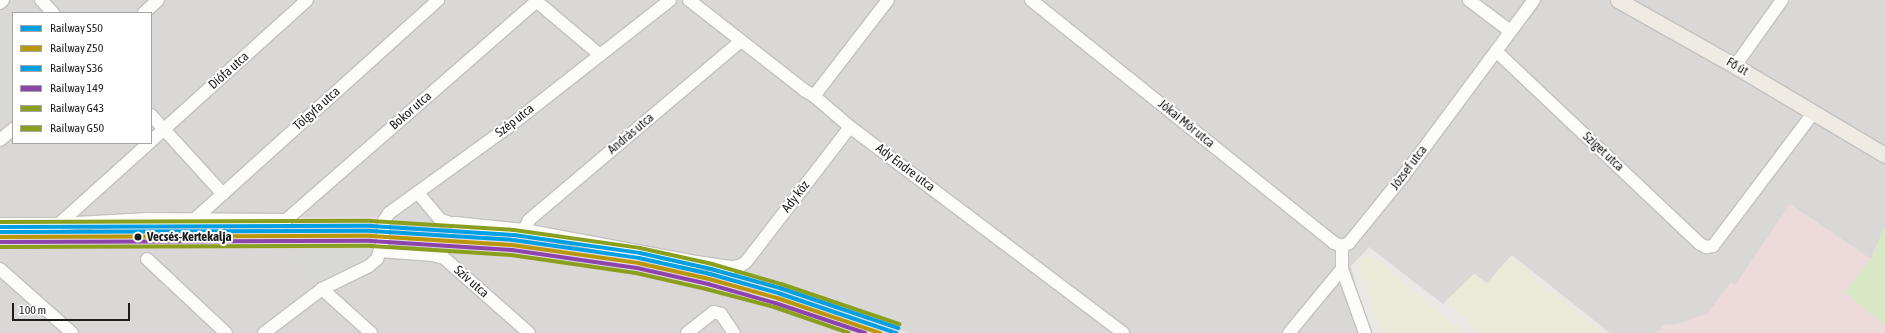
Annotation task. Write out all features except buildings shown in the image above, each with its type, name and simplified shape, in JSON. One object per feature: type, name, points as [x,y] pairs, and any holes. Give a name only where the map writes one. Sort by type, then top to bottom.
[{"type":"main road","name":"Fő út","points":[[1618,0],[1735,66],[1885,155]]},
{"type":"street","points":[[0,3],[3,0]]},
{"type":"street","points":[[41,0],[52,12]]},
{"type":"street","points":[[145,12],[158,0]]},
{"type":"street","name":"Diófa utca","points":[[152,140],[307,0]]},
{"type":"street","name":"Tölgyfa utca","points":[[196,218],[438,0]]},
{"type":"street","points":[[536,0],[600,55]]},
{"type":"street","name":"Bokor utca","points":[[196,218],[286,220],[536,0]]},
{"type":"street","name":"Szép utca","points":[[380,251],[384,221],[389,213],[507,128],[670,0]]},
{"type":"street","name":"Ady Endre utca","points":[[689,0],[804,90],[814,96],[850,127],[1124,333]]},
{"type":"street","points":[[814,96],[888,0]]},
{"type":"street","name":"Jókai Mór utca","points":[[1031,0],[1334,243],[1342,246]]},
{"type":"street","points":[[1469,0],[1510,31]]},
{"type":"street","name":"József utca","points":[[1342,246],[1349,243],[1404,175],[1534,0]]},
{"type":"street","points":[[1735,66],[1782,0]]},
{"type":"street","name":"András utca","points":[[524,230],[529,220],[741,41]]},
{"type":"street","name":"Sziget utca","points":[[1496,51],[1706,248],[1713,246],[1814,112]]},
{"type":"street","points":[[152,117],[223,194]]},
{"type":"street","name":"Ady köz","points":[[524,230],[696,262],[733,267],[740,266],[746,262],[850,127]]},
{"type":"street","points":[[0,140],[12,130]]},
{"type":"street","name":"Diófa utca","points":[[59,224],[148,144]]},
{"type":"street","points":[[418,193],[441,220],[524,230]]},
{"type":"street","points":[[1,224],[59,224],[148,218],[196,218]]},
{"type":"street","points":[[1342,246],[1342,269],[1365,333]]},
{"type":"street","points":[[264,333],[322,289],[369,266],[377,259],[380,251]]},
{"type":"street","name":"Szív utca","points":[[380,251],[433,255],[444,258],[529,333]]},
{"type":"street","points":[[147,259],[226,333]]},
{"type":"street","points":[[0,269],[72,333]]},
{"type":"street","points":[[1289,333],[1342,269]]},
{"type":"street","points":[[322,289],[371,333]]},
{"type":"street","points":[[687,333],[714,312],[721,314],[734,333]]},
{"type":"shaded area","points":[[0,0],[1885,0],[1885,226],[1871,259],[1844,292],[1885,325],[1885,333],[1610,333],[1512,255],[1487,284],[1474,274],[1443,304],[1369,247],[1351,266],[1366,326],[1359,333],[909,333],[839,307],[700,268],[524,236],[392,227],[378,217],[270,218],[0,228]]},
{"type":"shaded area","points":[[422,198],[439,218],[414,219],[406,210]]},
{"type":"shaded area","points":[[1790,204],[1871,259],[1844,292],[1885,325],[1885,333],[1656,333],[1665,324],[1674,325],[1707,314],[1731,282],[1735,285]]},
{"type":"shaded area","points":[[379,217],[392,227],[524,236],[535,239],[600,248],[700,268],[839,307],[909,333],[856,333],[773,305],[713,288],[603,264],[457,247],[393,243],[369,246],[0,247],[0,228],[270,218]]},
{"type":"shaded area","points":[[393,243],[457,247],[603,264],[713,288],[772,305],[856,333],[0,333],[0,247],[303,246],[291,259],[363,263],[369,246]]},
{"type":"shaded area","points":[[303,246],[369,246],[363,263],[319,287],[291,259]]},
{"type":"green space","points":[[1885,226],[1885,325],[1844,292],[1871,259]]},
{"type":"green space","points":[[1364,257],[1370,257],[1379,261],[1463,333],[1382,333],[1357,264]]},
{"type":"green space","points":[[1509,258],[1525,266],[1536,280],[1602,331],[1600,333],[1479,333],[1447,300],[1474,274],[1487,283]]},
{"type":"rail line","name":"G43","points":[[0,222],[371,221],[514,230],[640,248],[712,264],[781,284],[899,324]]},
{"type":"rail line","name":"S36","points":[[0,227],[371,226],[514,235],[640,253],[711,269],[780,288],[898,328]]},
{"type":"rail line","name":"S50","points":[[0,232],[371,231],[513,240],[639,258],[710,274],[778,293],[896,333]]},
{"type":"rail line","name":"Z50","points":[[0,237],[371,236],[512,245],[638,263],[709,279],[777,298],[880,333]]},
{"type":"rail line","name":"149","points":[[0,242],[371,241],[512,250],[637,268],[708,284],[775,303],[865,333]]},
{"type":"rail line","name":"G50","points":[[0,247],[371,246],[511,255],[636,273],[706,289],[774,307],[849,333]]},
{"type":"place","name":"Vecsés-Kertekalja","points":[[138,237]]}]
